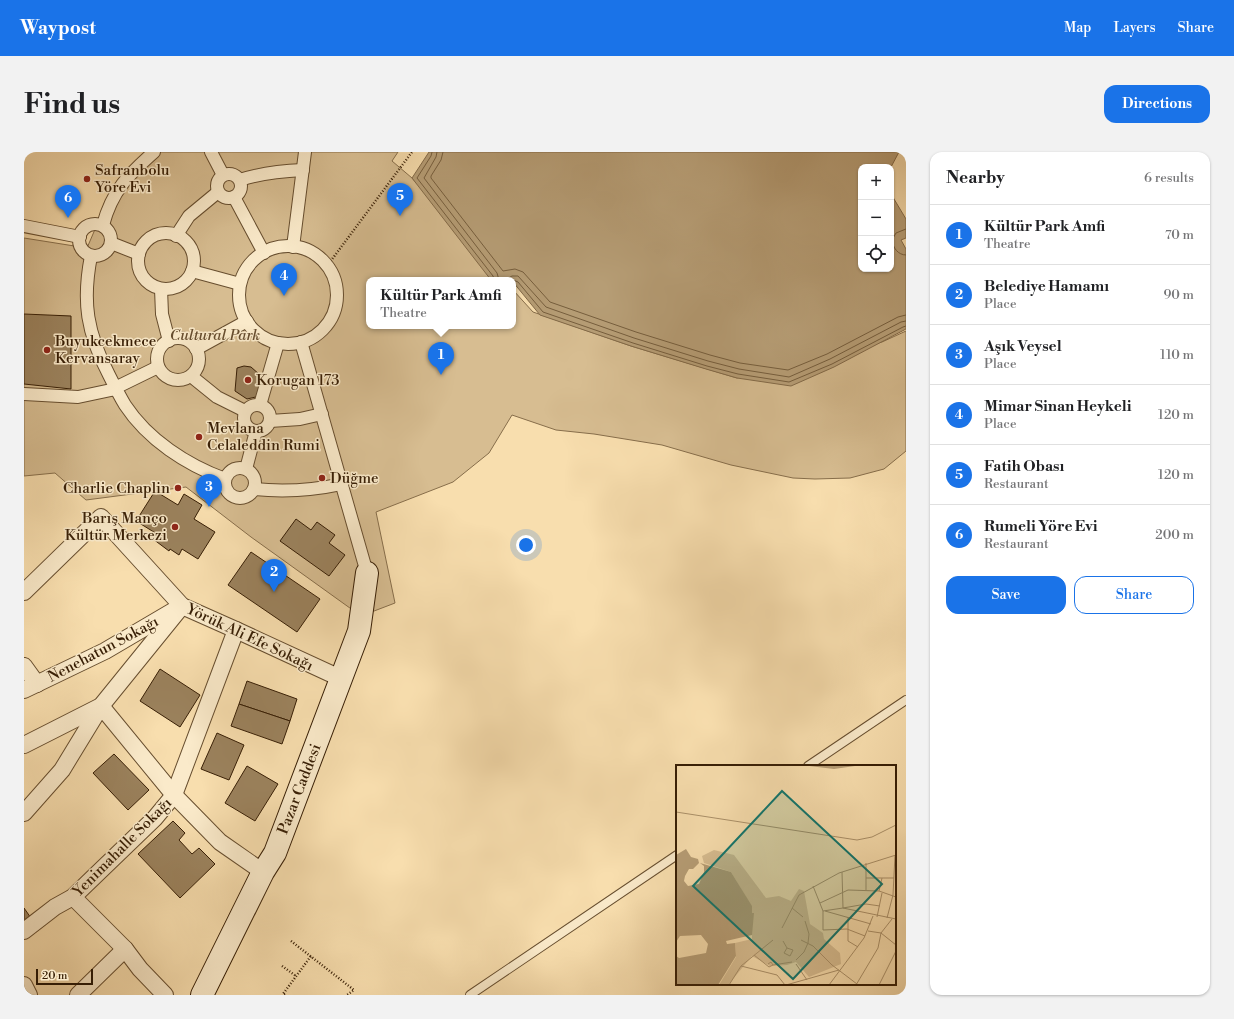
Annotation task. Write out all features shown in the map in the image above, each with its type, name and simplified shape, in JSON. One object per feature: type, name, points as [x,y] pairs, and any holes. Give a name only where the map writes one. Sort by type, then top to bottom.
[{"type":"main road","name":"Pazar Caddesi","points":[[202,995],[263,872],[275,853],[359,630],[367,573]]},
{"type":"street","points":[[103,225],[107,211],[116,191],[135,168],[154,152]]},
{"type":"street","points":[[211,152],[223,175]]},
{"type":"street","points":[[293,247],[305,152]]},
{"type":"street","points":[[240,180],[277,171],[303,170]]},
{"type":"street","points":[[231,174],[240,180],[240,192],[234,197],[226,198],[218,192],[216,185],[217,181],[223,175],[231,174]]},
{"type":"street","points":[[176,236],[189,216],[218,192]]},
{"type":"street","points":[[234,197],[264,253]]},
{"type":"street","points":[[98,224],[103,225],[110,233],[112,238],[111,243],[109,248],[101,255],[91,256],[82,250],[80,244],[80,237],[83,229],[88,226],[98,224]]},
{"type":"street","points":[[24,226],[80,237]]},
{"type":"street","points":[[172,234],[180,237],[188,244],[194,261],[192,271],[188,279],[181,285],[173,288],[161,289],[148,283],[142,276],[138,267],[139,254],[146,242],[153,236],[172,234]]},
{"type":"street","points":[[111,243],[139,254]]},
{"type":"street","points":[[287,246],[303,248],[317,256],[327,266],[336,282],[337,298],[334,314],[325,328],[312,338],[292,344],[278,343],[266,339],[252,329],[243,316],[239,301],[240,284],[246,269],[257,257],[271,249],[287,246]]},
{"type":"street","points":[[91,256],[86,291],[91,331],[99,356],[115,388],[137,421],[150,434],[188,462],[210,474],[226,479]]},
{"type":"street","points":[[192,271],[240,284]]},
{"type":"street","points":[[161,289],[162,314],[169,341]]},
{"type":"street","points":[[196,349],[247,321]]},
{"type":"street","points":[[178,338],[184,339],[190,342],[196,349],[199,359],[198,366],[191,376],[186,379],[173,380],[162,373],[158,368],[158,354],[165,343],[169,341],[178,338]]},
{"type":"street","points":[[301,342],[367,573]]},
{"type":"street","points":[[260,405],[278,343]]},
{"type":"street","points":[[24,394],[78,397],[115,388],[158,368]]},
{"type":"street","points":[[191,376],[217,397],[245,411]]},
{"type":"street","points":[[252,405],[260,405],[264,406],[270,413],[270,422],[265,429],[256,431],[251,430],[245,424],[243,419],[245,411],[252,405]]},
{"type":"street","points":[[270,422],[300,419],[322,414]]},
{"type":"street","points":[[246,469],[256,431]]},
{"type":"street","points":[[236,468],[246,469],[250,471],[255,480],[254,489],[248,496],[239,498],[229,494],[226,490],[227,474],[236,468]]},
{"type":"street","points":[[254,489],[296,490],[342,484]]},
{"type":"street","name":"Yörük Ali Efe Sokağı","points":[[24,592],[101,517],[182,606],[340,678]]},
{"type":"street","points":[[24,813],[62,770],[101,706],[182,606]]},
{"type":"street","name":"Nenehatun Sokağı","points":[[30,687],[106,651],[182,606]]},
{"type":"street","name":"Yenimahalle Sokağı","points":[[24,931],[55,907],[72,897],[155,818],[174,795],[236,630]]},
{"type":"street","points":[[24,666],[30,687]]},
{"type":"street","points":[[24,745],[101,706]]},
{"type":"street","points":[[101,706],[174,795],[220,842],[263,872]]},
{"type":"street","points":[[72,897],[125,948],[140,969],[165,995]]},
{"type":"street","points":[[78,995],[125,948]]},
{"type":"street","points":[[24,985],[29,995]]},
{"type":"lane","points":[[809,765],[906,700]]},
{"type":"lane","points":[[470,995],[676,856]]},
{"type":"path","points":[[327,266],[412,152]]},
{"type":"path","points":[[291,941],[354,990],[347,995]]},
{"type":"path","points":[[285,995],[283,994],[311,956]]},
{"type":"path","points":[[282,966],[296,976]]},
{"type":"green space","name":"Cultural Park","points":[[146,152],[398,152],[392,161],[412,178],[501,277],[366,277],[366,329],[516,329],[516,293],[533,312],[631,346],[737,378],[882,342],[906,331],[906,451],[884,469],[850,478],[793,478],[731,465],[662,445],[594,434],[556,430],[512,415],[489,453],[453,482],[376,512],[395,603],[361,616],[251,537],[186,487],[86,500],[55,473],[24,476],[24,238],[87,248],[111,192]]},
{"type":"water","points":[[429,152],[899,152],[893,164],[858,164],[858,272],[894,272],[894,199],[906,219],[906,238],[901,240],[906,249],[906,329],[834,367],[791,386],[737,378],[631,346],[540,315],[516,286],[516,277],[489,277],[412,178]]},
{"type":"building","name":"Buyukcekmece Kervansaray","points":[[24,314],[71,316],[71,389],[24,384]]},
{"type":"building","name":"Korugan 173","points":[[244,366],[251,367],[260,375],[260,396],[247,399],[235,391],[237,368]]},
{"type":"building","name":"Barış Manço Kültür Merkezi","points":[[155,491],[178,505],[184,494],[202,505],[194,519],[215,532],[198,559],[182,549],[179,555],[170,549],[169,551],[153,539],[157,534],[136,521]]},
{"type":"building","points":[[296,519],[311,530],[317,522],[335,535],[329,543],[345,555],[329,576],[280,541]]},
{"type":"building","points":[[251,552],[320,599],[297,632],[228,585]]},
{"type":"building","points":[[160,669],[200,695],[180,727],[140,701]]},
{"type":"building","points":[[247,681],[297,699],[290,721],[239,704]]},
{"type":"building","points":[[239,704],[290,721],[282,744],[231,726]]},
{"type":"building","points":[[217,733],[244,745],[229,780],[201,769]]},
{"type":"building","points":[[114,754],[149,790],[128,810],[93,773]]},
{"type":"building","points":[[247,766],[278,784],[255,821],[225,803]]},
{"type":"building","points":[[173,821],[185,833],[179,840],[192,854],[199,848],[215,864],[180,898],[138,854]]},
{"type":"building","points":[[24,908],[31,918],[24,922]]},
{"type":"place","name":"Safranbolu Yöre Evi","points":[[87,179]]},
{"type":"place","name":"Fatih Obası","points":[[400,216]]},
{"type":"place","name":"Rumeli Yöre Evi","points":[[68,218]]},
{"type":"place","name":"Mimar Sinan Heykeli","points":[[284,296]]},
{"type":"place","name":"Buyukcekmece Kervansaray","points":[[47,350]]},
{"type":"place","name":"Kültür Park Amfi","points":[[441,375]]},
{"type":"place","name":"Korugan 173","points":[[248,380]]},
{"type":"place","name":"Mevlana Celaleddin Rumi","points":[[199,437]]},
{"type":"place","name":"Düğme","points":[[322,478]]},
{"type":"place","name":"Charlie Chaplin","points":[[178,488]]},
{"type":"place","name":"Aşık Veysel","points":[[209,507]]},
{"type":"place","name":"Barış Manço Kültür Merkezi","points":[[175,527]]},
{"type":"place","name":"Belediye Hamamı","points":[[274,592]]}]
